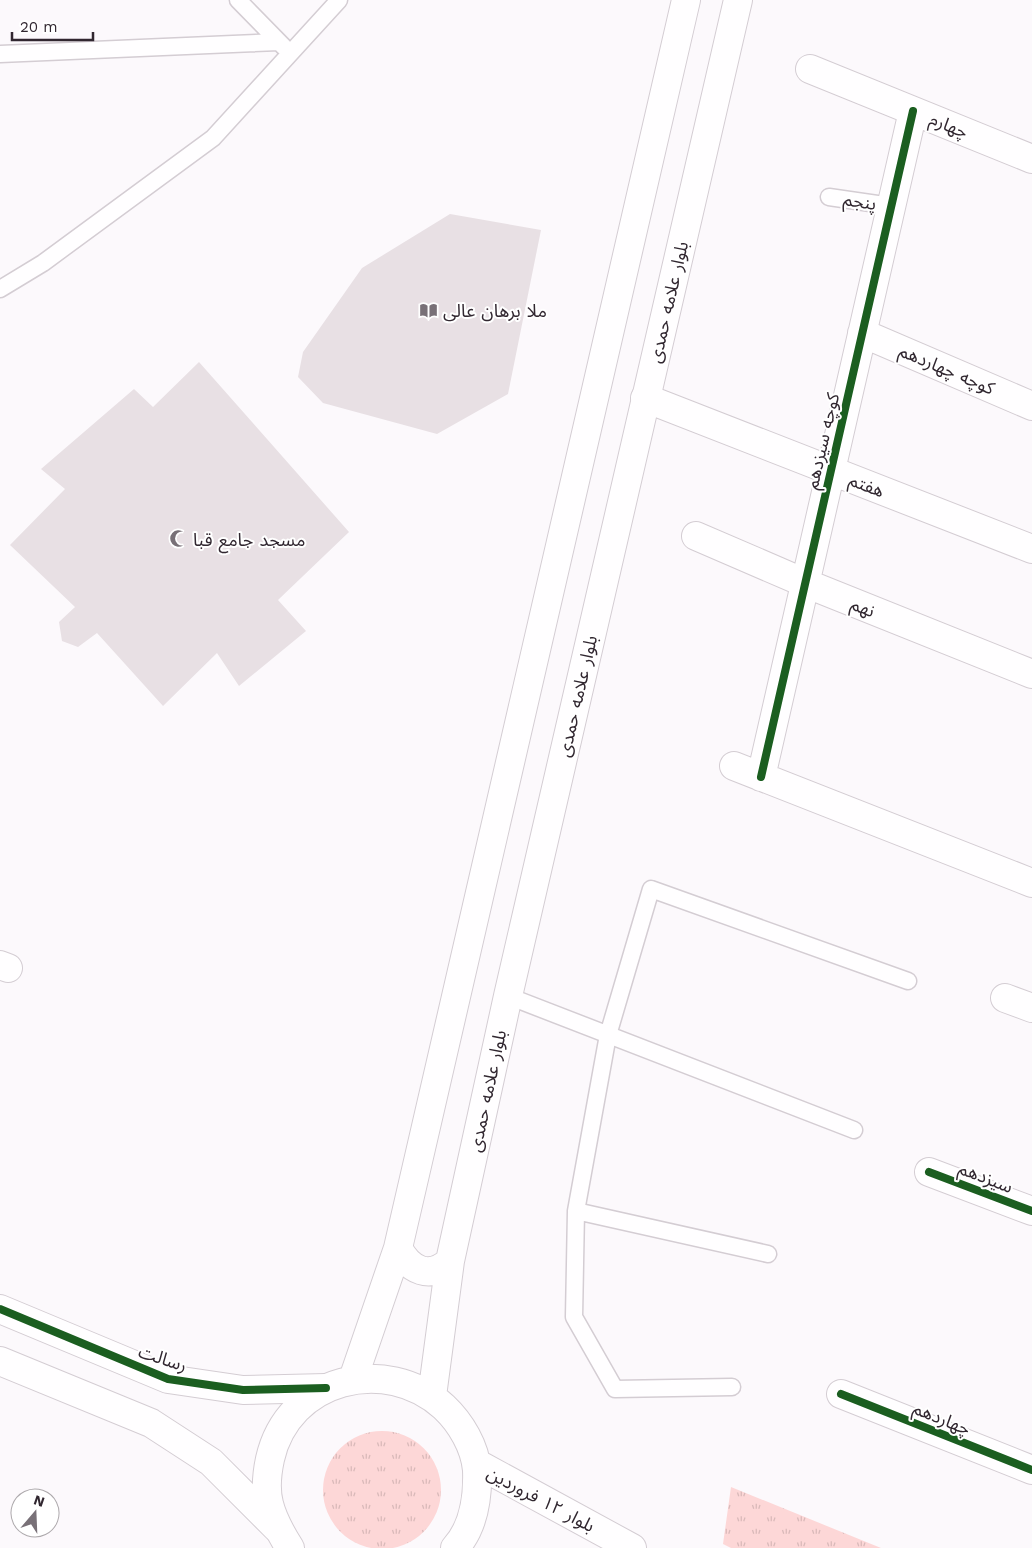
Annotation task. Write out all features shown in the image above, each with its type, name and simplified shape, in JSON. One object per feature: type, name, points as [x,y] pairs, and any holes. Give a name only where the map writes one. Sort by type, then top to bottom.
[{"type":"main road","points":[[353,1379],[398,1248],[686,0]]},
{"type":"main road","name":"بلوار علامه حمدی","points":[[432,1396],[450,1261],[508,996],[738,0]]},
{"type":"main road","name":"چهارم","points":[[810,69],[1032,159]]},
{"type":"main road","name":"کوچه سیزدهم","points":[[761,777],[913,111]]},
{"type":"main road","name":"کوچه چهاردهم","points":[[862,333],[1032,406]]},
{"type":"main road","name":"هفتم","points":[[645,398],[1032,549]]},
{"type":"main road","name":"نهم","points":[[696,536],[805,584],[1032,674]]},
{"type":"main road","points":[[734,766],[1032,883]]},
{"type":"main road","points":[[1005,998],[1032,1008]]},
{"type":"main road","name":"سیزدهم","points":[[929,1172],[1032,1211]]},
{"type":"main road","points":[[398,1248],[404,1259],[414,1268],[429,1272],[442,1268],[450,1261]]},
{"type":"main road","name":"رسالت","points":[[0,1309],[168,1379],[243,1390],[326,1388]]},
{"type":"main road","points":[[0,1361],[151,1423],[211,1462],[284,1538]]},
{"type":"main road","points":[[284,1538],[268,1493],[267,1475],[273,1448],[285,1424],[304,1403],[326,1388],[353,1379],[380,1378],[407,1384],[432,1396],[452,1414],[468,1438],[476,1464],[478,1491],[472,1518],[455,1548]]},
{"type":"main road","name":"چهاردهم","points":[[841,1394],[1032,1470]]},
{"type":"main road","name":"بلوار ۱۲ فروردین","points":[[476,1464],[632,1548]]},
{"type":"lane","points":[[238,0],[291,54]]},
{"type":"lane","points":[[0,289],[43,263],[213,138],[339,0]]},
{"type":"lane","points":[[0,54],[279,42]]},
{"type":"lane","name":"پنجم","points":[[829,196],[891,206]]},
{"type":"lane","points":[[732,1387],[615,1389],[574,1317],[576,1211],[608,1035],[651,889],[908,981]]},
{"type":"lane","points":[[508,996],[854,1130]]},
{"type":"lane","points":[[576,1211],[768,1254]]},
{"type":"green space","points":[[382,1431],[405,1436],[424,1448],[436,1467],[441,1490],[436,1513],[424,1532],[405,1544],[382,1549],[359,1544],[340,1532],[328,1513],[323,1490],[328,1467],[340,1448],[359,1436]]},
{"type":"green space","points":[[731,1487],[881,1548],[731,1548],[723,1544]]},
{"type":"building","name":"ملا برهان عالی","points":[[450,214],[541,230],[508,394],[437,434],[323,403],[298,377],[303,352],[362,268]]},
{"type":"building","name":"مسجد جامع قبا","points":[[199,362],[349,532],[278,600],[306,631],[239,686],[217,653],[163,706],[97,633],[78,647],[62,641],[59,622],[75,607],[10,545],[65,489],[41,469],[134,389],[153,407]]},
{"type":"cycle path","points":[[761,777],[913,111]]},
{"type":"cycle path","points":[[929,1172],[1032,1211]]},
{"type":"cycle path","points":[[0,1309],[168,1379],[243,1390],[326,1388]]},
{"type":"cycle path","points":[[841,1394],[1032,1470]]},
{"type":"place","name":"ملا برهان عالی","points":[[429,310]]},
{"type":"place","name":"مسجد جامع قبا","points":[[179,539]]}]
